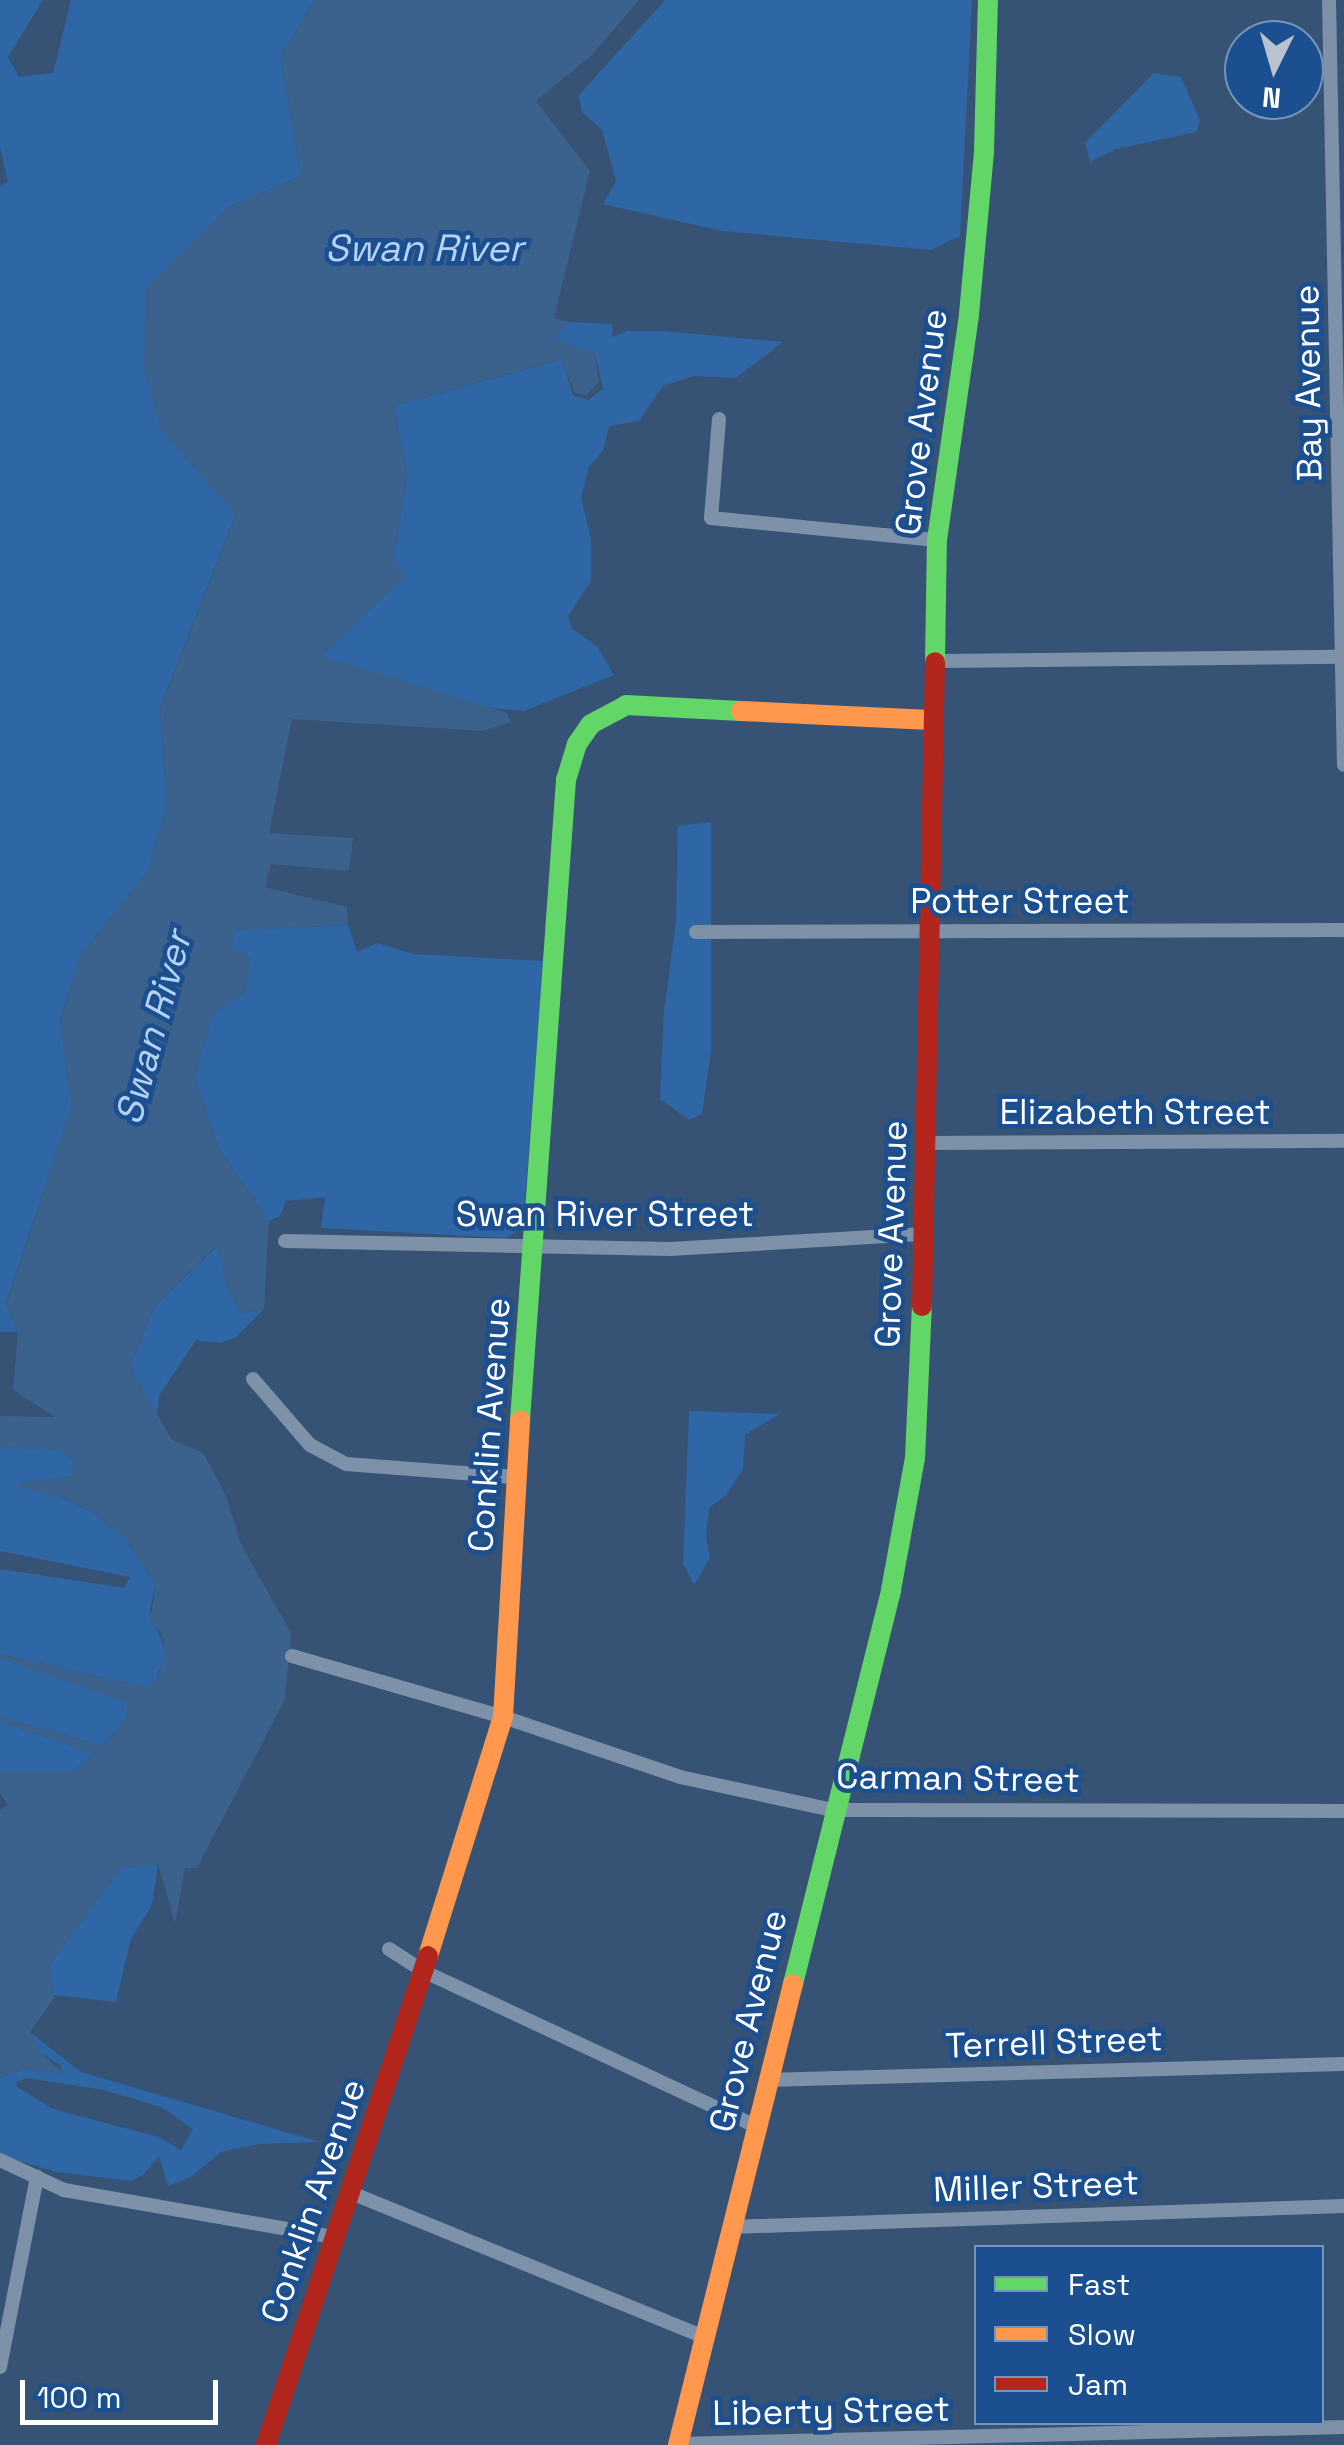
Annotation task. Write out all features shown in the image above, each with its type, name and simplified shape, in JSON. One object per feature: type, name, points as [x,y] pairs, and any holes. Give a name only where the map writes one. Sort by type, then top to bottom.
[{"type":"street","name":"Grove Avenue","points":[[678,2444],[907,1514],[916,1451],[926,1234],[931,720],[937,540],[969,314],[984,151],[988,0]]},
{"type":"street","name":"Bay Avenue","points":[[1329,0],[1344,765]]},
{"type":"street","points":[[718,419],[711,518],[937,540]]},
{"type":"street","points":[[935,662],[1342,657]]},
{"type":"street","name":"Conklin Avenue","points":[[266,2445],[424,1971],[503,1717],[515,1477],[535,1248],[566,780],[577,744],[591,724],[626,704],[931,720]]},
{"type":"street","name":"Potter Street","points":[[696,932],[1344,930]]},
{"type":"street","name":"Elizabeth Street","points":[[927,1143],[1344,1141]]},
{"type":"street","name":"Swan River Street","points":[[285,1241],[670,1248],[926,1234]]},
{"type":"street","points":[[253,1379],[310,1446],[346,1464],[515,1477]]},
{"type":"street","name":"Carman Street","points":[[292,1656],[503,1717],[680,1777],[833,1810],[1344,1811]]},
{"type":"street","points":[[389,1949],[424,1971],[757,2126]]},
{"type":"street","name":"Terrell Street","points":[[766,2080],[1344,2064]]},
{"type":"street","points":[[0,2160],[64,2190],[334,2237]]},
{"type":"street","points":[[0,2366],[37,2177]]},
{"type":"street","points":[[350,2192],[702,2336]]},
{"type":"street","name":"Miller Street","points":[[730,2227],[1344,2206]]},
{"type":"street","name":"Liberty Street","points":[[678,2444],[992,2441],[1344,2427]]},
{"type":"shaded area","points":[[0,0],[43,0],[8,57],[19,77],[53,73],[71,0],[314,0],[281,57],[301,176],[227,208],[161,430],[236,514],[160,708],[167,805],[148,871],[81,954],[60,1022],[72,1105],[6,1304],[18,1332],[0,1332],[0,186],[8,182],[0,148]]},
{"type":"shaded area","points":[[665,0],[972,0],[960,236],[931,250],[722,231],[603,204],[616,181],[602,130],[582,112],[578,96]]},
{"type":"shaded area","points":[[1154,73],[1181,77],[1200,121],[1196,132],[1116,149],[1090,162],[1085,143]]},
{"type":"shaded area","points":[[571,322],[613,324],[612,337],[628,331],[664,331],[783,342],[736,378],[694,376],[663,386],[639,421],[609,426],[603,451],[589,467],[581,497],[591,539],[591,581],[568,616],[572,629],[597,646],[614,675],[524,711],[472,706],[321,656],[404,577],[393,559],[407,477],[394,406],[562,359],[573,395],[588,400],[603,389],[595,353],[551,338]]},
{"type":"shaded area","points":[[711,822],[711,1052],[702,1114],[689,1120],[660,1099],[664,1010],[676,922],[678,826]]},
{"type":"shaded area","points":[[348,925],[357,952],[377,943],[413,954],[543,961],[523,1227],[507,1238],[321,1228],[325,1197],[286,1201],[280,1216],[269,1221],[219,1148],[194,1079],[236,930]]},
{"type":"shaded area","points":[[218,1245],[227,1285],[241,1313],[264,1309],[235,1338],[219,1343],[196,1340],[159,1396],[157,1415],[130,1367],[154,1307]]},
{"type":"shaded area","points":[[689,1411],[780,1414],[745,1435],[743,1469],[726,1495],[709,1508],[706,1537],[710,1558],[694,1585],[683,1563]]},
{"type":"shaded area","points":[[0,1447],[63,1450],[74,1462],[72,1476],[14,1485],[58,1496],[92,1512],[125,1538],[156,1585],[150,1609],[166,1652],[156,1681],[144,1687],[0,1654],[0,1569],[124,1588],[130,1577],[0,1551]]},
{"type":"shaded area","points":[[0,1658],[128,1702],[127,1717],[103,1746],[0,1717]]},
{"type":"shaded area","points":[[0,1721],[95,1754],[72,1772],[0,1772]]},
{"type":"shaded area","points":[[158,1864],[152,1905],[131,1939],[116,2002],[53,1995],[49,1965],[121,1868]]},
{"type":"shaded area","points":[[30,2032],[81,2072],[320,2142],[260,2144],[221,2152],[191,2177],[168,2186],[159,2156],[143,2175],[131,2181],[56,2172],[0,2155],[0,2078],[23,2069],[62,2072],[60,2065],[41,2053]],"holes":[[[27,2078],[104,2090],[161,2107],[193,2129],[181,2150],[159,2137],[53,2109],[17,2087],[16,2082]]]},
{"type":"water","name":"Swan River","points":[[314,0],[639,0],[592,55],[536,101],[590,171],[554,318],[571,322],[552,338],[595,353],[599,382],[586,395],[575,393],[561,359],[394,406],[407,477],[393,559],[405,577],[322,656],[507,713],[511,722],[483,731],[292,719],[269,833],[353,838],[349,871],[271,864],[265,887],[347,907],[348,925],[236,930],[232,948],[251,957],[245,993],[213,1013],[194,1079],[219,1148],[269,1221],[264,1309],[241,1313],[227,1285],[217,1245],[154,1307],[130,1367],[172,1440],[203,1453],[226,1496],[241,1544],[291,1633],[285,1699],[197,1868],[185,1868],[175,1923],[158,1864],[121,1868],[49,1965],[54,1998],[30,2032],[41,2053],[63,2073],[23,2069],[0,2078],[0,1810],[8,1805],[0,1793],[0,1772],[72,1772],[95,1754],[0,1721],[0,1717],[103,1746],[127,1717],[128,1703],[0,1658],[0,1654],[144,1687],[157,1680],[166,1652],[161,1632],[150,1622],[156,1585],[125,1538],[92,1512],[58,1496],[11,1485],[72,1476],[74,1462],[63,1450],[0,1447],[0,1416],[55,1417],[13,1390],[18,1332],[6,1305],[72,1105],[60,1023],[81,954],[148,871],[167,805],[160,709],[236,515],[161,430],[144,369],[146,288],[227,208],[301,176],[281,57]]},
{"type":"traffic: fast","points":[[935,662],[937,540],[969,314],[984,151],[988,0]]},
{"type":"traffic: fast","points":[[520,1420],[566,780],[577,744],[591,724],[626,705],[741,711]]},
{"type":"traffic: fast","points":[[793,1984],[891,1590],[915,1458],[922,1306]]},
{"type":"traffic: slow","points":[[741,711],[931,720]]},
{"type":"traffic: slow","points":[[428,1956],[503,1717],[520,1420]]},
{"type":"traffic: slow","points":[[678,2445],[793,1984]]},
{"type":"traffic: jam","points":[[922,1306],[935,662]]},
{"type":"traffic: jam","points":[[266,2445],[428,1956]]}]
